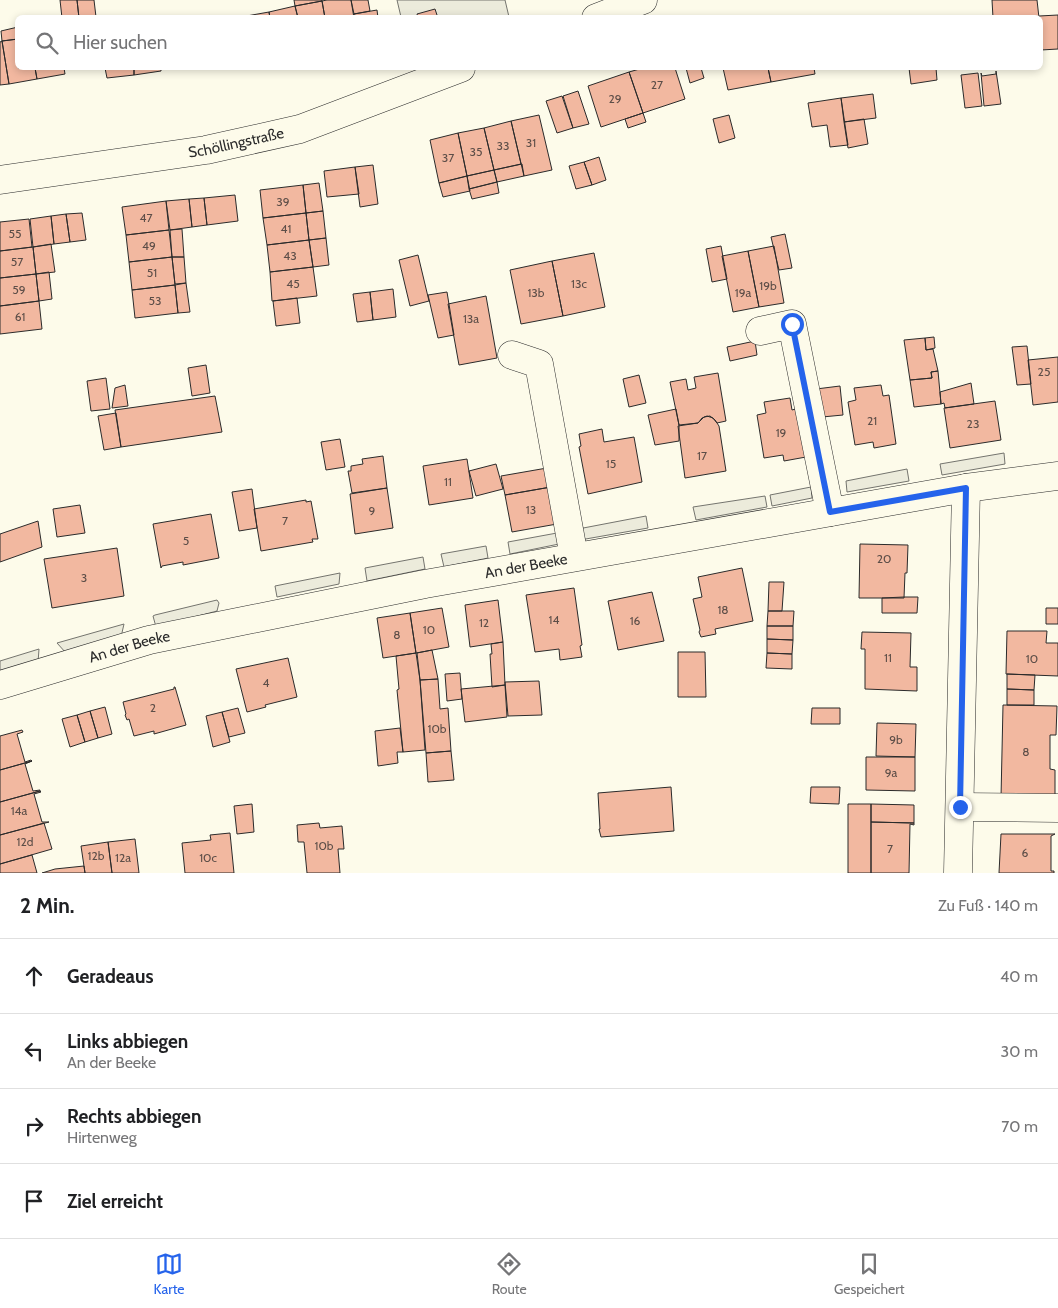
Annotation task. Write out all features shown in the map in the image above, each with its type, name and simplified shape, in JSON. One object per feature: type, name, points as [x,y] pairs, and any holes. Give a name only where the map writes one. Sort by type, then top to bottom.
[{"type":"street","points":[[604,15],[642,0]]},
{"type":"street","name":"Schöllingstraße","points":[[0,180],[206,150],[300,129],[456,70]]},
{"type":"street","points":[[760,331],[792,324],[830,512]]},
{"type":"street","points":[[512,355],[539,364],[574,557]]},
{"type":"street","name":"An der Beeke","points":[[0,684],[149,640],[425,584],[966,488],[1058,476]]},
{"type":"street","points":[[958,873],[966,488]]},
{"type":"street","points":[[960,807],[1058,808]]},
{"type":"shaded area","points":[[397,0],[505,0],[509,15],[401,15]]},
{"type":"shaded area","points":[[1004,453],[1005,464],[942,475],[940,464]]},
{"type":"shaded area","points":[[907,469],[909,481],[847,492],[846,481]]},
{"type":"shaded area","points":[[811,487],[812,498],[772,506],[770,495]]},
{"type":"shaded area","points":[[765,496],[767,507],[696,520],[693,507]]},
{"type":"shaded area","points":[[646,516],[648,528],[580,540],[578,529]]},
{"type":"shaded area","points":[[557,533],[559,544],[510,554],[508,542]]},
{"type":"shaded area","points":[[486,546],[488,558],[444,567],[441,554]]},
{"type":"shaded area","points":[[423,557],[425,569],[367,581],[365,568]]},
{"type":"shaded area","points":[[340,573],[339,584],[277,597],[275,586]]},
{"type":"shaded area","points":[[217,600],[219,603],[217,611],[156,627],[153,616],[155,615]]},
{"type":"shaded area","points":[[124,624],[121,637],[66,653],[57,643]]},
{"type":"shaded area","points":[[39,649],[38,663],[0,674],[0,661]]},
{"type":"building","points":[[60,0],[77,0],[79,15],[62,15]]},
{"type":"building","points":[[77,0],[94,0],[96,15],[79,15]]},
{"type":"building","points":[[294,0],[322,0],[322,1],[295,6]]},
{"type":"building","points":[[351,0],[354,15],[324,15],[322,1]]},
{"type":"building","points":[[351,0],[368,0],[370,11],[354,14]]},
{"type":"building","points":[[992,0],[1037,0],[1039,15],[993,15]]},
{"type":"building","points":[[322,1],[324,15],[297,15],[295,6]]},
{"type":"building","points":[[295,6],[297,15],[270,15],[269,12]]},
{"type":"building","points":[[435,9],[437,15],[417,15]]},
{"type":"building","points":[[377,10],[378,15],[354,15]]},
{"type":"building","points":[[269,12],[270,15],[252,15]]},
{"type":"building","points":[[1058,15],[1058,49],[1043,50],[1043,16]]},
{"type":"building","points":[[15,28],[15,39],[2,41],[1,31]]},
{"type":"building","points":[[15,39],[15,70],[35,70],[37,79],[9,84],[2,41]]},
{"type":"building","points":[[2,41],[9,84],[0,85],[0,42]]},
{"type":"building","points":[[35,70],[64,70],[65,74],[37,79]]},
{"type":"building","points":[[105,70],[134,70],[134,75],[107,78]]},
{"type":"building","points":[[134,70],[161,70],[161,71],[134,75]]},
{"type":"building","points":[[636,70],[676,70],[685,99],[643,113],[629,72]]},
{"type":"building","points":[[687,70],[702,70],[704,78],[690,83]]},
{"type":"building","points":[[723,70],[768,70],[771,82],[728,90]]},
{"type":"building","points":[[768,70],[814,70],[815,74],[771,82]]},
{"type":"building","points":[[909,70],[936,70],[937,80],[911,84]]},
{"type":"building","points":[[996,71],[1001,104],[984,106],[981,73],[982,76],[996,74]]},
{"type":"building","points":[[629,72],[643,113],[601,127],[588,86]]},
{"type":"building","points":[[978,73],[982,106],[965,108],[961,75]]},
{"type":"building","points":[[578,91],[589,124],[573,128],[563,96]]},
{"type":"building","points":[[873,94],[876,118],[844,122],[841,98]]},
{"type":"building","points":[[562,96],[573,128],[557,133],[546,101]]},
{"type":"building","points":[[841,98],[848,145],[830,147],[827,125],[812,127],[808,103]]},
{"type":"building","points":[[643,113],[646,122],[628,128],[625,119]]},
{"type":"building","points":[[539,115],[552,170],[524,176],[511,121]]},
{"type":"building","points":[[729,115],[735,138],[719,143],[713,119]]},
{"type":"building","points":[[864,119],[868,144],[848,148],[844,122]]},
{"type":"building","points":[[511,121],[521,164],[494,170],[484,128]]},
{"type":"building","points":[[484,128],[494,170],[467,176],[458,133]]},
{"type":"building","points":[[458,133],[467,176],[439,183],[430,140]]},
{"type":"building","points":[[599,157],[606,180],[592,185],[584,162]]},
{"type":"building","points":[[584,162],[592,185],[576,189],[569,166]]},
{"type":"building","points":[[522,164],[524,176],[497,182],[494,170]]},
{"type":"building","points":[[373,165],[378,204],[360,207],[355,167]]},
{"type":"building","points":[[355,167],[359,194],[327,197],[324,171]]},
{"type":"building","points":[[494,170],[497,182],[469,189],[467,176]]},
{"type":"building","points":[[467,176],[470,191],[443,197],[439,183]]},
{"type":"building","points":[[497,182],[499,193],[472,199],[469,189]]},
{"type":"building","points":[[319,183],[323,211],[306,213],[303,185]]},
{"type":"building","points":[[303,185],[306,213],[263,218],[260,190]]},
{"type":"building","points":[[235,195],[238,221],[207,225],[204,198]]},
{"type":"building","points":[[204,198],[207,225],[192,227],[189,199]]},
{"type":"building","points":[[189,199],[192,227],[170,230],[166,201]]},
{"type":"building","points":[[166,201],[169,230],[126,235],[122,207]]},
{"type":"building","points":[[323,211],[326,238],[309,240],[306,213]]},
{"type":"building","points":[[82,213],[86,240],[70,242],[66,214]]},
{"type":"building","points":[[306,213],[309,240],[267,245],[263,218]]},
{"type":"building","points":[[66,214],[70,242],[54,244],[51,216]]},
{"type":"building","points":[[51,216],[54,244],[33,247],[30,219]]},
{"type":"building","points":[[29,219],[32,247],[0,251],[0,222]]},
{"type":"building","points":[[182,229],[184,257],[172,257],[170,230]]},
{"type":"building","points":[[169,230],[172,257],[129,262],[126,235]]},
{"type":"building","points":[[785,234],[792,268],[779,270],[771,237]]},
{"type":"building","points":[[326,238],[329,265],[313,267],[309,240]]},
{"type":"building","points":[[309,240],[313,267],[270,272],[267,245]]},
{"type":"building","points":[[51,244],[55,272],[36,274],[33,247]]},
{"type":"building","points":[[721,246],[727,279],[712,282],[706,249]]},
{"type":"building","points":[[774,246],[784,303],[759,307],[748,251]]},
{"type":"building","points":[[33,247],[36,274],[0,278],[0,251]]},
{"type":"building","points":[[748,251],[759,307],[733,312],[722,256]]},
{"type":"building","points":[[594,253],[605,307],[563,316],[552,261]]},
{"type":"building","points":[[418,255],[429,301],[410,306],[399,260]]},
{"type":"building","points":[[172,257],[175,285],[132,290],[129,262]]},
{"type":"building","points":[[172,257],[184,257],[186,283],[175,284]]},
{"type":"building","points":[[552,261],[563,316],[521,324],[510,270]]},
{"type":"building","points":[[313,267],[317,296],[272,301],[270,272]]},
{"type":"building","points":[[49,272],[52,299],[39,301],[36,274]]},
{"type":"building","points":[[36,274],[39,301],[0,306],[0,278]]},
{"type":"building","points":[[186,283],[190,312],[178,313],[175,285]]},
{"type":"building","points":[[175,285],[178,313],[135,318],[132,290]]},
{"type":"building","points":[[393,289],[396,317],[373,320],[370,292]]},
{"type":"building","points":[[370,292],[373,320],[357,322],[353,294]]},
{"type":"building","points":[[447,292],[454,335],[438,338],[428,295]]},
{"type":"building","points":[[486,296],[497,358],[459,365],[448,304]]},
{"type":"building","points":[[297,298],[300,323],[276,326],[273,301]]},
{"type":"building","points":[[39,301],[42,329],[0,334],[0,306]]},
{"type":"building","points":[[934,337],[935,348],[926,350],[925,338]]},
{"type":"building","points":[[925,338],[926,350],[933,349],[938,371],[931,372],[932,378],[910,380],[904,340]]},
{"type":"building","points":[[755,341],[757,355],[730,361],[727,347]]},
{"type":"building","points":[[1027,346],[1031,384],[1017,385],[1012,347]]},
{"type":"building","points":[[1058,357],[1058,402],[1033,405],[1028,360]]},
{"type":"building","points":[[206,365],[210,393],[192,396],[188,368]]},
{"type":"building","points":[[938,371],[941,404],[914,407],[910,380],[932,378],[931,372]]},
{"type":"building","points":[[718,373],[726,421],[717,423],[713,418],[707,416],[698,423],[679,425],[670,382],[686,379],[688,390],[696,388],[694,377]]},
{"type":"building","points":[[639,375],[646,403],[629,407],[623,379]]},
{"type":"building","points":[[106,378],[110,409],[91,411],[87,381]]},
{"type":"building","points":[[971,383],[974,404],[945,408],[944,403],[941,404],[940,392]]},
{"type":"building","points":[[125,385],[128,406],[112,408],[115,388]]},
{"type":"building","points":[[881,385],[883,396],[889,395],[896,444],[874,448],[873,442],[855,445],[848,402],[856,400],[854,388]]},
{"type":"building","points":[[840,386],[843,415],[822,417],[816,389]]},
{"type":"building","points":[[215,396],[222,432],[121,447],[115,410]]},
{"type":"building","points":[[790,398],[792,410],[799,408],[806,457],[784,461],[783,455],[764,458],[757,415],[766,413],[764,402]]},
{"type":"building","points":[[995,401],[1001,440],[950,448],[944,408]]},
{"type":"building","points":[[676,409],[679,441],[655,445],[648,415]]},
{"type":"building","points":[[116,413],[121,447],[104,450],[98,416]]},
{"type":"building","points":[[710,416],[719,426],[726,471],[685,478],[678,426],[698,423],[704,417]]},
{"type":"building","points":[[602,429],[604,442],[634,437],[642,482],[588,494],[579,447],[581,446],[579,434]]},
{"type":"building","points":[[340,439],[345,467],[326,470],[321,442]]},
{"type":"building","points":[[383,456],[387,488],[352,493],[348,471],[351,471],[351,466],[363,464],[362,459]]},
{"type":"building","points":[[467,459],[473,498],[429,505],[423,466]]},
{"type":"building","points":[[496,464],[503,489],[476,496],[469,471]]},
{"type":"building","points":[[547,468],[551,487],[505,495],[501,476]]},
{"type":"building","points":[[551,487],[557,524],[512,532],[505,495]]},
{"type":"building","points":[[387,488],[393,528],[355,534],[350,494]]},
{"type":"building","points":[[252,489],[257,528],[239,531],[232,492]]},
{"type":"building","points":[[306,500],[306,502],[311,501],[318,539],[312,539],[313,542],[261,551],[254,509]]},
{"type":"building","points":[[80,505],[85,533],[57,537],[53,509]]},
{"type":"building","points":[[211,514],[219,558],[183,565],[183,562],[162,566],[161,568],[153,524]]},
{"type":"building","points":[[38,521],[42,547],[0,562],[0,534]]},
{"type":"building","points":[[860,544],[908,545],[904,598],[859,598]]},
{"type":"building","points":[[117,548],[124,596],[52,608],[44,559]]},
{"type":"building","points":[[742,568],[753,621],[715,629],[716,634],[701,637],[693,599],[702,597],[698,577]]},
{"type":"building","points":[[769,582],[784,582],[782,611],[768,611]]},
{"type":"building","points":[[574,588],[582,657],[560,660],[559,649],[535,652],[526,595]]},
{"type":"building","points":[[652,592],[664,641],[618,650],[608,601]]},
{"type":"building","points":[[918,597],[917,613],[882,613],[882,598]]},
{"type":"building","points":[[498,600],[503,642],[470,647],[465,605]]},
{"type":"building","points":[[442,608],[449,647],[416,653],[410,613]]},
{"type":"building","points":[[1046,608],[1058,608],[1058,624],[1046,624]]},
{"type":"building","points":[[768,611],[794,611],[793,626],[767,626]]},
{"type":"building","points":[[410,613],[416,653],[383,658],[377,618]]},
{"type":"building","points":[[767,626],[793,626],[793,640],[767,639]]},
{"type":"building","points":[[1007,631],[1047,631],[1046,643],[1058,643],[1058,676],[1006,674]]},
{"type":"building","points":[[862,632],[911,633],[910,667],[917,667],[917,691],[865,689],[865,649],[861,649]]},
{"type":"building","points":[[767,639],[793,640],[792,654],[767,653]]},
{"type":"building","points":[[503,642],[505,685],[492,687],[491,644]]},
{"type":"building","points":[[432,650],[438,679],[420,680],[417,653]]},
{"type":"building","points":[[678,652],[705,652],[706,697],[678,697]]},
{"type":"building","points":[[416,653],[425,750],[403,752],[396,656]]},
{"type":"building","points":[[767,653],[792,654],[792,669],[766,668]]},
{"type":"building","points":[[288,658],[297,697],[265,705],[266,707],[247,712],[236,669]]},
{"type":"building","points":[[460,673],[462,699],[447,701],[445,674]]},
{"type":"building","points":[[1007,674],[1035,675],[1034,690],[1007,689]]},
{"type":"building","points":[[438,679],[440,709],[448,708],[451,751],[426,753],[420,680]]},
{"type":"building","points":[[539,681],[542,715],[508,716],[505,682]]},
{"type":"building","points":[[505,685],[507,717],[465,722],[461,689]]},
{"type":"building","points":[[174,687],[186,725],[154,734],[154,731],[134,736],[129,719],[127,720],[125,715],[123,702],[174,689]]},
{"type":"building","points":[[1007,689],[1034,690],[1034,705],[1007,705]]},
{"type":"building","points":[[1003,705],[1057,706],[1056,735],[1050,735],[1050,769],[1055,770],[1055,799],[1001,798]]},
{"type":"building","points":[[105,707],[112,734],[98,738],[90,711]]},
{"type":"building","points":[[238,708],[245,733],[229,737],[222,712]]},
{"type":"building","points":[[812,708],[840,708],[840,724],[811,724]]},
{"type":"building","points":[[90,711],[98,738],[85,742],[77,715]]},
{"type":"building","points":[[222,712],[230,742],[213,747],[206,716]]},
{"type":"building","points":[[77,715],[85,742],[70,747],[62,719]]},
{"type":"building","points":[[877,723],[916,724],[915,757],[876,756]]},
{"type":"building","points":[[400,728],[403,752],[397,752],[398,763],[378,766],[375,731]]},
{"type":"building","points":[[22,730],[23,732],[17,734],[25,762],[32,761],[0,770],[0,736]]},
{"type":"building","points":[[451,751],[454,780],[428,782],[426,753]]},
{"type":"building","points":[[866,757],[915,757],[915,791],[866,790]]},
{"type":"building","points":[[32,761],[25,764],[33,791],[40,791],[0,802],[0,770]]},
{"type":"building","points":[[671,787],[674,831],[601,837],[598,793]]},
{"type":"building","points":[[811,787],[840,787],[839,804],[810,803]]},
{"type":"building","points":[[40,791],[34,794],[42,822],[49,822],[0,835],[0,802]]},
{"type":"building","points":[[252,804],[254,832],[237,834],[234,806]]},
{"type":"building","points":[[848,804],[871,804],[871,873],[848,873]]},
{"type":"building","points":[[871,804],[914,805],[914,823],[871,822]]},
{"type":"building","points":[[871,822],[914,823],[914,825],[910,824],[909,873],[871,873]]},
{"type":"building","points":[[44,823],[52,849],[0,864],[0,835]]},
{"type":"building","points":[[319,823],[320,828],[342,826],[344,849],[338,849],[340,873],[307,873],[304,842],[298,842],[297,825]]},
{"type":"building","points":[[230,833],[234,873],[185,873],[182,843],[211,840],[210,835]]},
{"type":"building","points":[[1001,834],[1055,834],[1051,836],[1051,871],[1054,871],[1054,873],[999,873]]},
{"type":"building","points":[[135,839],[139,873],[112,873],[108,842]]},
{"type":"building","points":[[108,842],[112,873],[85,873],[81,846]]},
{"type":"building","points":[[32,855],[37,873],[0,873],[0,864]]},
{"type":"building","points":[[84,866],[85,873],[42,873],[55,869]]},
{"type":"route","points":[[792,324],[830,512],[966,488],[960,807]]}]
